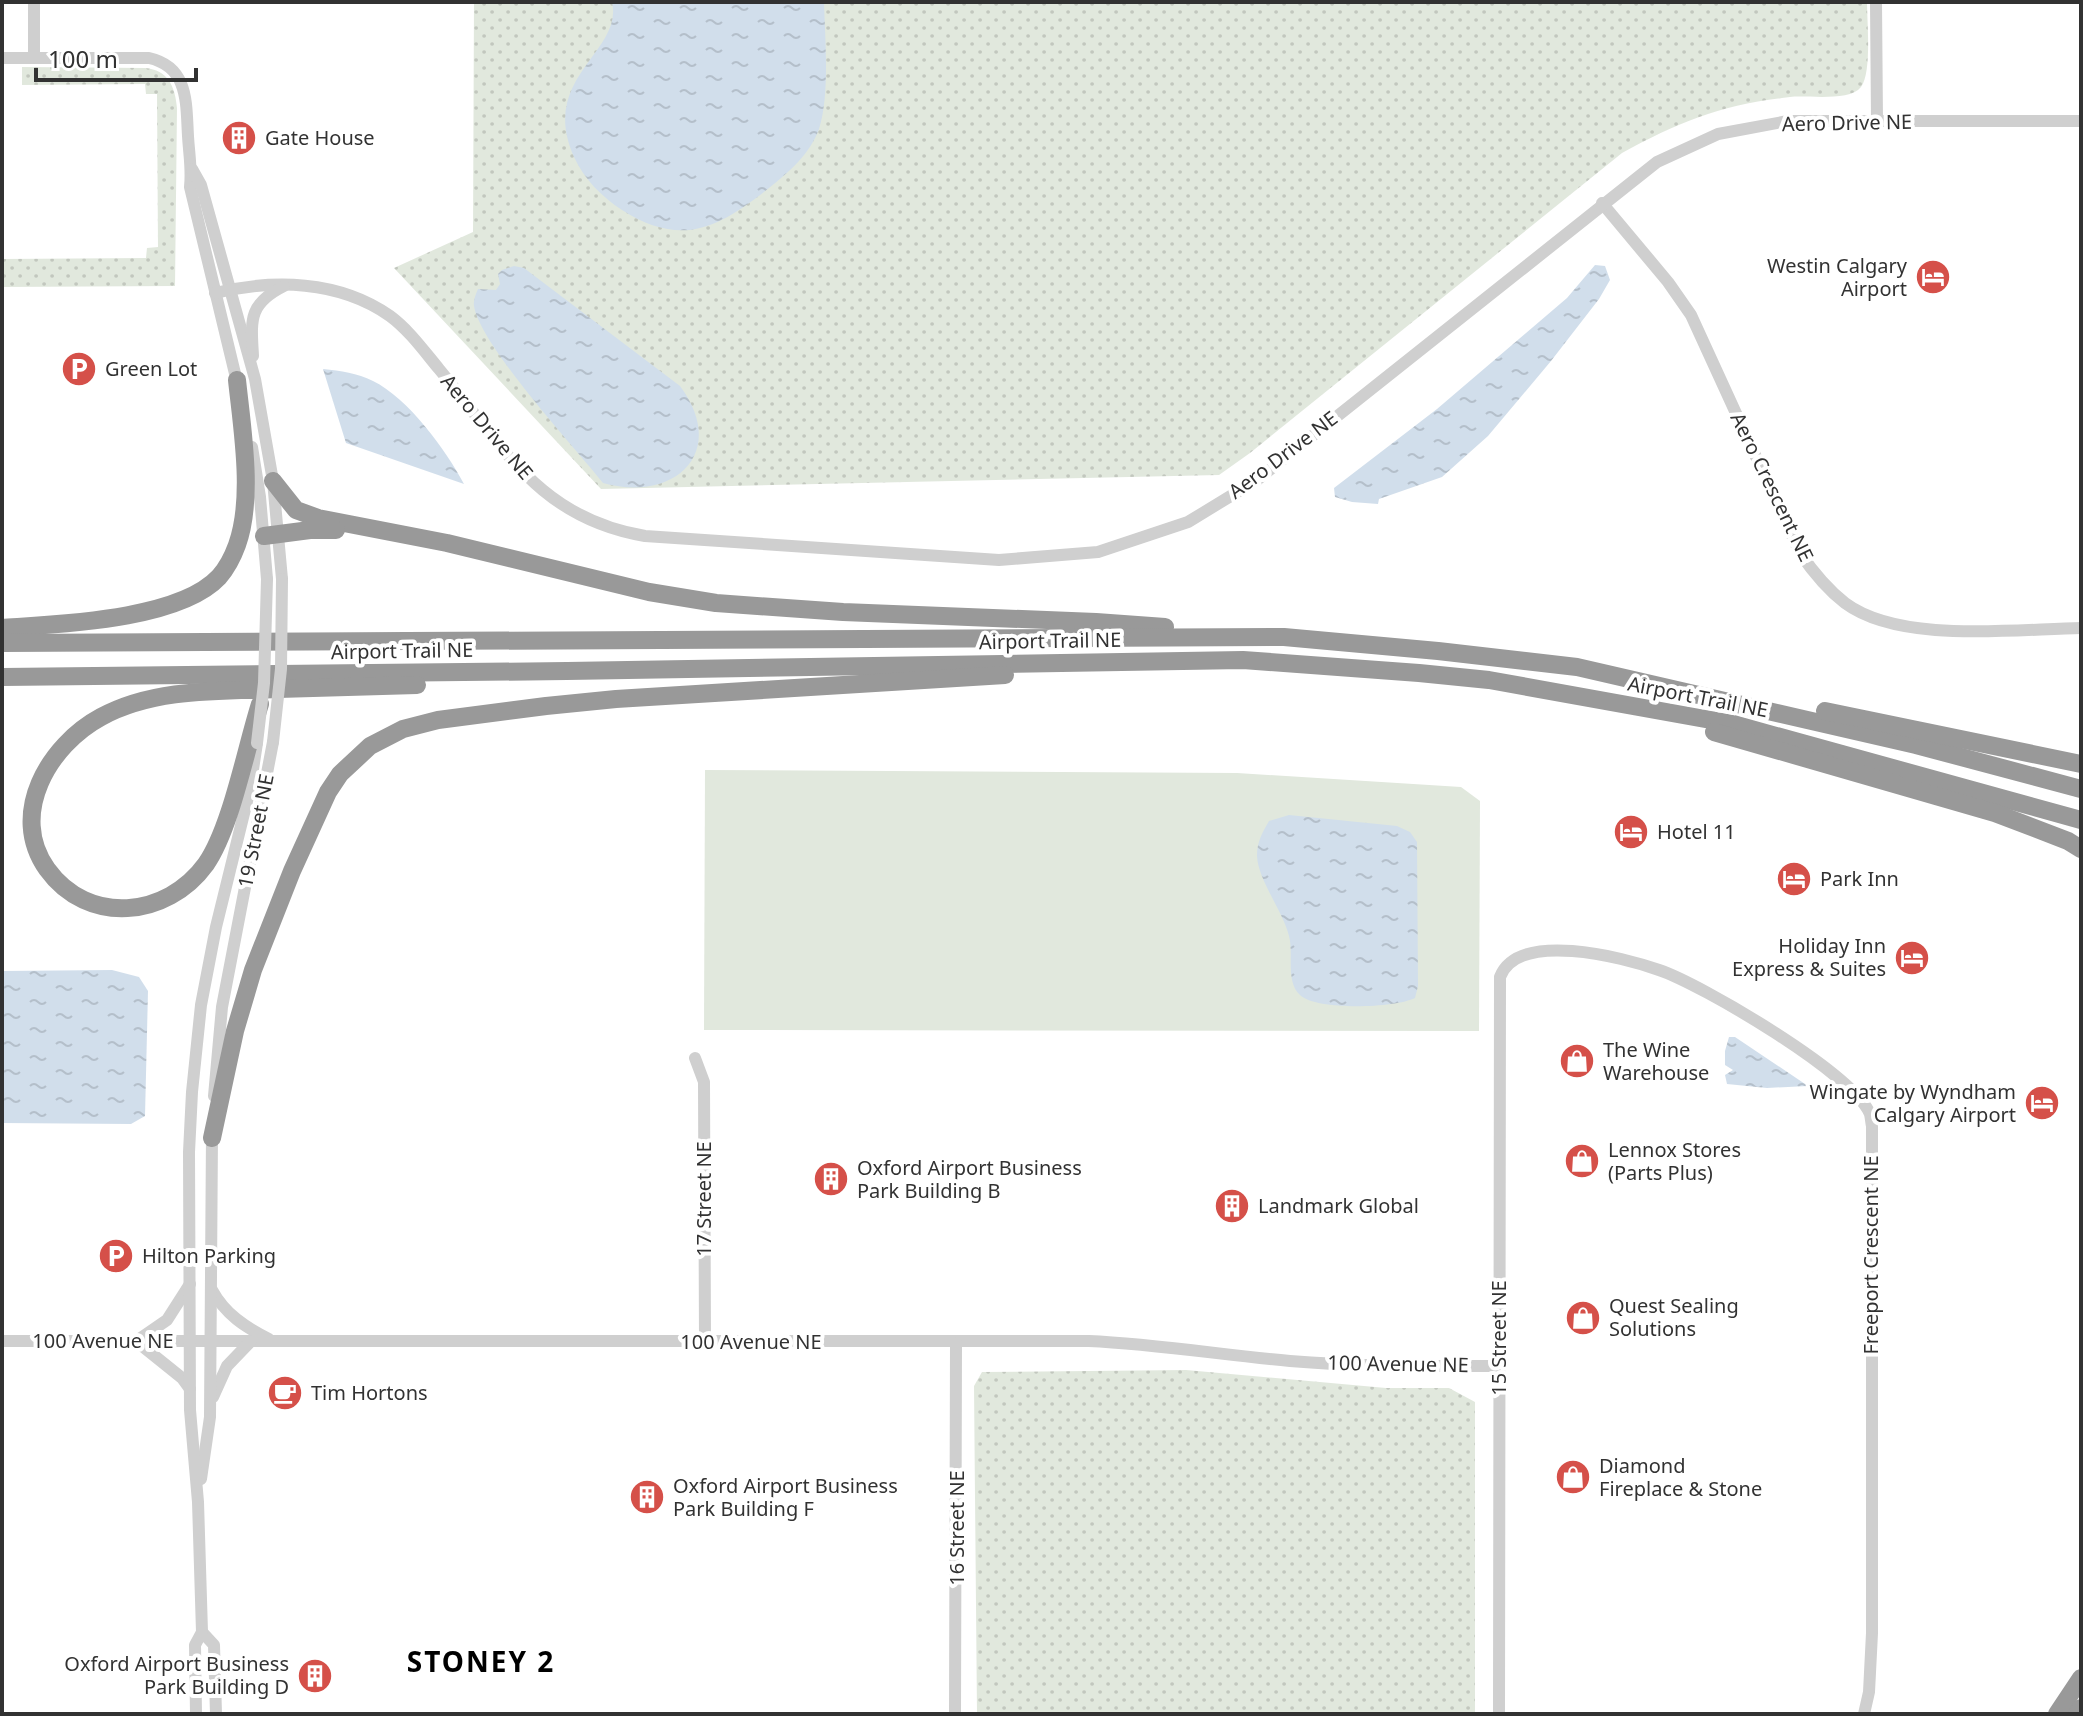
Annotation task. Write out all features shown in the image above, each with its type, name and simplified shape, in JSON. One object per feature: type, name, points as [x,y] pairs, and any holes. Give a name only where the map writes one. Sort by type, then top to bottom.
[{"type":"highway","points":[[2,628],[58,624],[167,606],[186,600],[219,577],[237,543],[242,522],[246,380]]},
{"type":"highway","points":[[273,481],[296,510],[318,518],[447,543],[649,592],[716,603],[843,612],[1096,622],[1284,637]]},
{"type":"highway","points":[[271,535],[310,530],[374,531]]},
{"type":"highway","name":"Airport Trail NE","points":[[2,643],[1284,637],[1577,667],[1916,745],[2081,789]]},
{"type":"highway","points":[[212,1138],[227,1062],[253,970],[310,828],[328,792],[354,760],[370,746],[403,729],[438,720],[616,699],[1243,660]]},
{"type":"highway","name":"Airport Trail NE","points":[[2,677],[1243,660],[1489,680],[1733,724],[2081,820]]},
{"type":"highway","points":[[1577,667],[1723,690],[2081,764]]},
{"type":"highway","points":[[263,695],[252,743],[220,836],[207,862],[180,891],[147,906],[106,908],[81,899],[47,868],[38,851],[32,816],[42,775],[62,747],[80,732],[100,717],[125,707],[202,691],[458,684],[567,671]]},
{"type":"highway","points":[[1489,680],[1703,728],[1995,813],[2081,849]]},
{"type":"highway","points":[[2057,1714],[2081,1678]]},
{"type":"highway","points":[[2077,1714],[2081,1708]]},
{"type":"street","points":[[2,58],[34,58],[34,2]]},
{"type":"street","points":[[1876,2],[1877,121]]},
{"type":"street","name":"19 Street NE","points":[[34,58],[149,58],[173,68],[184,89],[192,169],[190,187],[215,293],[246,380],[250,435],[282,579],[281,669],[273,742],[222,1007],[212,1138],[210,1403],[198,1502]]},
{"type":"street","name":"Aero Drive NE","points":[[215,293],[254,285],[320,288],[354,296],[389,316],[406,330],[527,476],[553,499],[592,523],[617,531],[645,536],[999,560],[1098,552],[1188,522],[1257,480],[1602,203],[1657,162],[1718,134],[1788,121],[2081,121]]},
{"type":"street","name":"19 Street NE","points":[[192,169],[201,185],[229,290],[246,380],[273,481],[263,695]]},
{"type":"street","name":"Aero Crescent NE","points":[[1602,203],[1668,282],[1691,315],[1800,553],[1821,582],[1847,605],[1877,620],[1914,629],[2081,628]]},
{"type":"street","points":[[246,380],[253,314],[263,297],[286,285]]},
{"type":"street","name":"19 Street NE","points":[[196,1714],[195,1645],[202,1632],[198,1502],[190,1389],[189,1152],[201,1005],[216,927],[244,815],[252,743]]},
{"type":"street","name":"Freeport Crescent NE","points":[[1507,963],[1524,954],[1574,951],[1618,958],[1661,970],[1720,1000],[1802,1050],[1855,1095],[1869,1113],[1872,1126],[1872,1633],[1869,1692],[1864,1714]]},
{"type":"street","name":"15 Street NE","points":[[1499,1714],[1499,986],[1507,963]]},
{"type":"street","name":"17 Street NE","points":[[695,1058],[704,1082],[705,1342]]},
{"type":"street","points":[[190,1284],[167,1320],[136,1341],[182,1378],[190,1389]]},
{"type":"street","points":[[209,1286],[221,1307],[272,1341]]},
{"type":"street","name":"100 Avenue NE","points":[[2,1341],[1089,1341],[1156,1344],[1290,1361],[1499,1366]]},
{"type":"street","points":[[210,1403],[227,1366],[251,1341]]},
{"type":"street","name":"16 Street NE","points":[[955,1714],[956,1343]]},
{"type":"street","name":"19 Street NE","points":[[202,1632],[214,1645],[216,1714]]},
{"type":"shaded area","points":[[474,2],[1867,2],[1868,59],[1864,80],[1855,92],[1838,96],[1766,100],[1723,109],[1683,123],[1622,153],[1219,475],[601,489],[394,268],[473,232]]},
{"type":"shaded area","points":[[22,67],[145,68],[159,72],[169,80],[177,108],[175,286],[2,287],[2,259],[146,258],[147,248],[158,247],[157,94],[146,94],[145,84],[22,85]]},
{"type":"shaded area","points":[[705,770],[1237,773],[1461,787],[1480,801],[1479,1031],[704,1030]]},
{"type":"shaded area","points":[[1186,1370],[1386,1388],[1449,1388],[1475,1402],[1475,1714],[977,1714],[974,1386],[982,1372]]},
{"type":"water","points":[[612,2],[824,2],[825,100],[819,129],[798,162],[733,214],[699,228],[681,230],[643,222],[607,199],[588,180],[574,157],[566,129],[566,106],[573,86],[606,36],[612,20]]},
{"type":"water","points":[[1595,265],[1605,266],[1610,280],[1599,299],[1488,436],[1442,477],[1379,499],[1378,504],[1335,497],[1334,488],[1437,409],[1567,298]]},
{"type":"water","points":[[514,266],[524,268],[680,386],[694,410],[699,432],[696,451],[687,467],[672,478],[652,486],[629,487],[603,483],[510,370],[480,323],[474,304],[478,289],[496,290],[500,284],[498,274]]},
{"type":"water","points":[[323,369],[367,378],[399,399],[437,441],[464,484],[346,443]]},
{"type":"water","points":[[1289,815],[1397,826],[1410,832],[1417,842],[1418,986],[1415,998],[1374,1006],[1339,1006],[1309,1000],[1295,989],[1289,936],[1258,865],[1257,856],[1260,838],[1269,821]]},
{"type":"water","points":[[112,970],[139,977],[148,991],[145,1116],[131,1124],[2,1123],[2,971]]},
{"type":"water","points":[[1729,1037],[1735,1037],[1808,1086],[1767,1088],[1727,1084],[1725,1075],[1733,1070],[1725,1065]]},
{"type":"place","name":"Gate House","points":[[239,138]]},
{"type":"place","name":"Westin Calgary Airport","points":[[1933,277]]},
{"type":"place","name":"Green Lot","points":[[79,369]]},
{"type":"place","name":"Hotel 11","points":[[1631,832]]},
{"type":"place","name":"Park Inn","points":[[1794,879]]},
{"type":"place","name":"Holiday Inn Express & Suites","points":[[1912,958]]},
{"type":"place","name":"The Wine Warehouse","points":[[1577,1061]]},
{"type":"place","name":"Wingate by Wyndham Calgary Airport","points":[[2042,1103]]},
{"type":"place","name":"Lennox Stores (Parts Plus)","points":[[1582,1161]]},
{"type":"place","name":"Oxford Airport Business Park Building B","points":[[831,1179]]},
{"type":"place","name":"Landmark Global","points":[[1232,1206]]},
{"type":"place","name":"Hilton Parking","points":[[116,1256]]},
{"type":"place","name":"Quest Sealing Solutions","points":[[1583,1318]]},
{"type":"place","name":"Tim Hortons","points":[[285,1393]]},
{"type":"place","name":"Diamond Fireplace & Stone","points":[[1573,1477]]},
{"type":"place","name":"Oxford Airport Business Park Building F","points":[[647,1497]]},
{"type":"place","name":"Oxford Airport Business Park Building D","points":[[315,1676]]},
{"type":"district","name":"STONEY 2","points":[[481,1662]]}]
